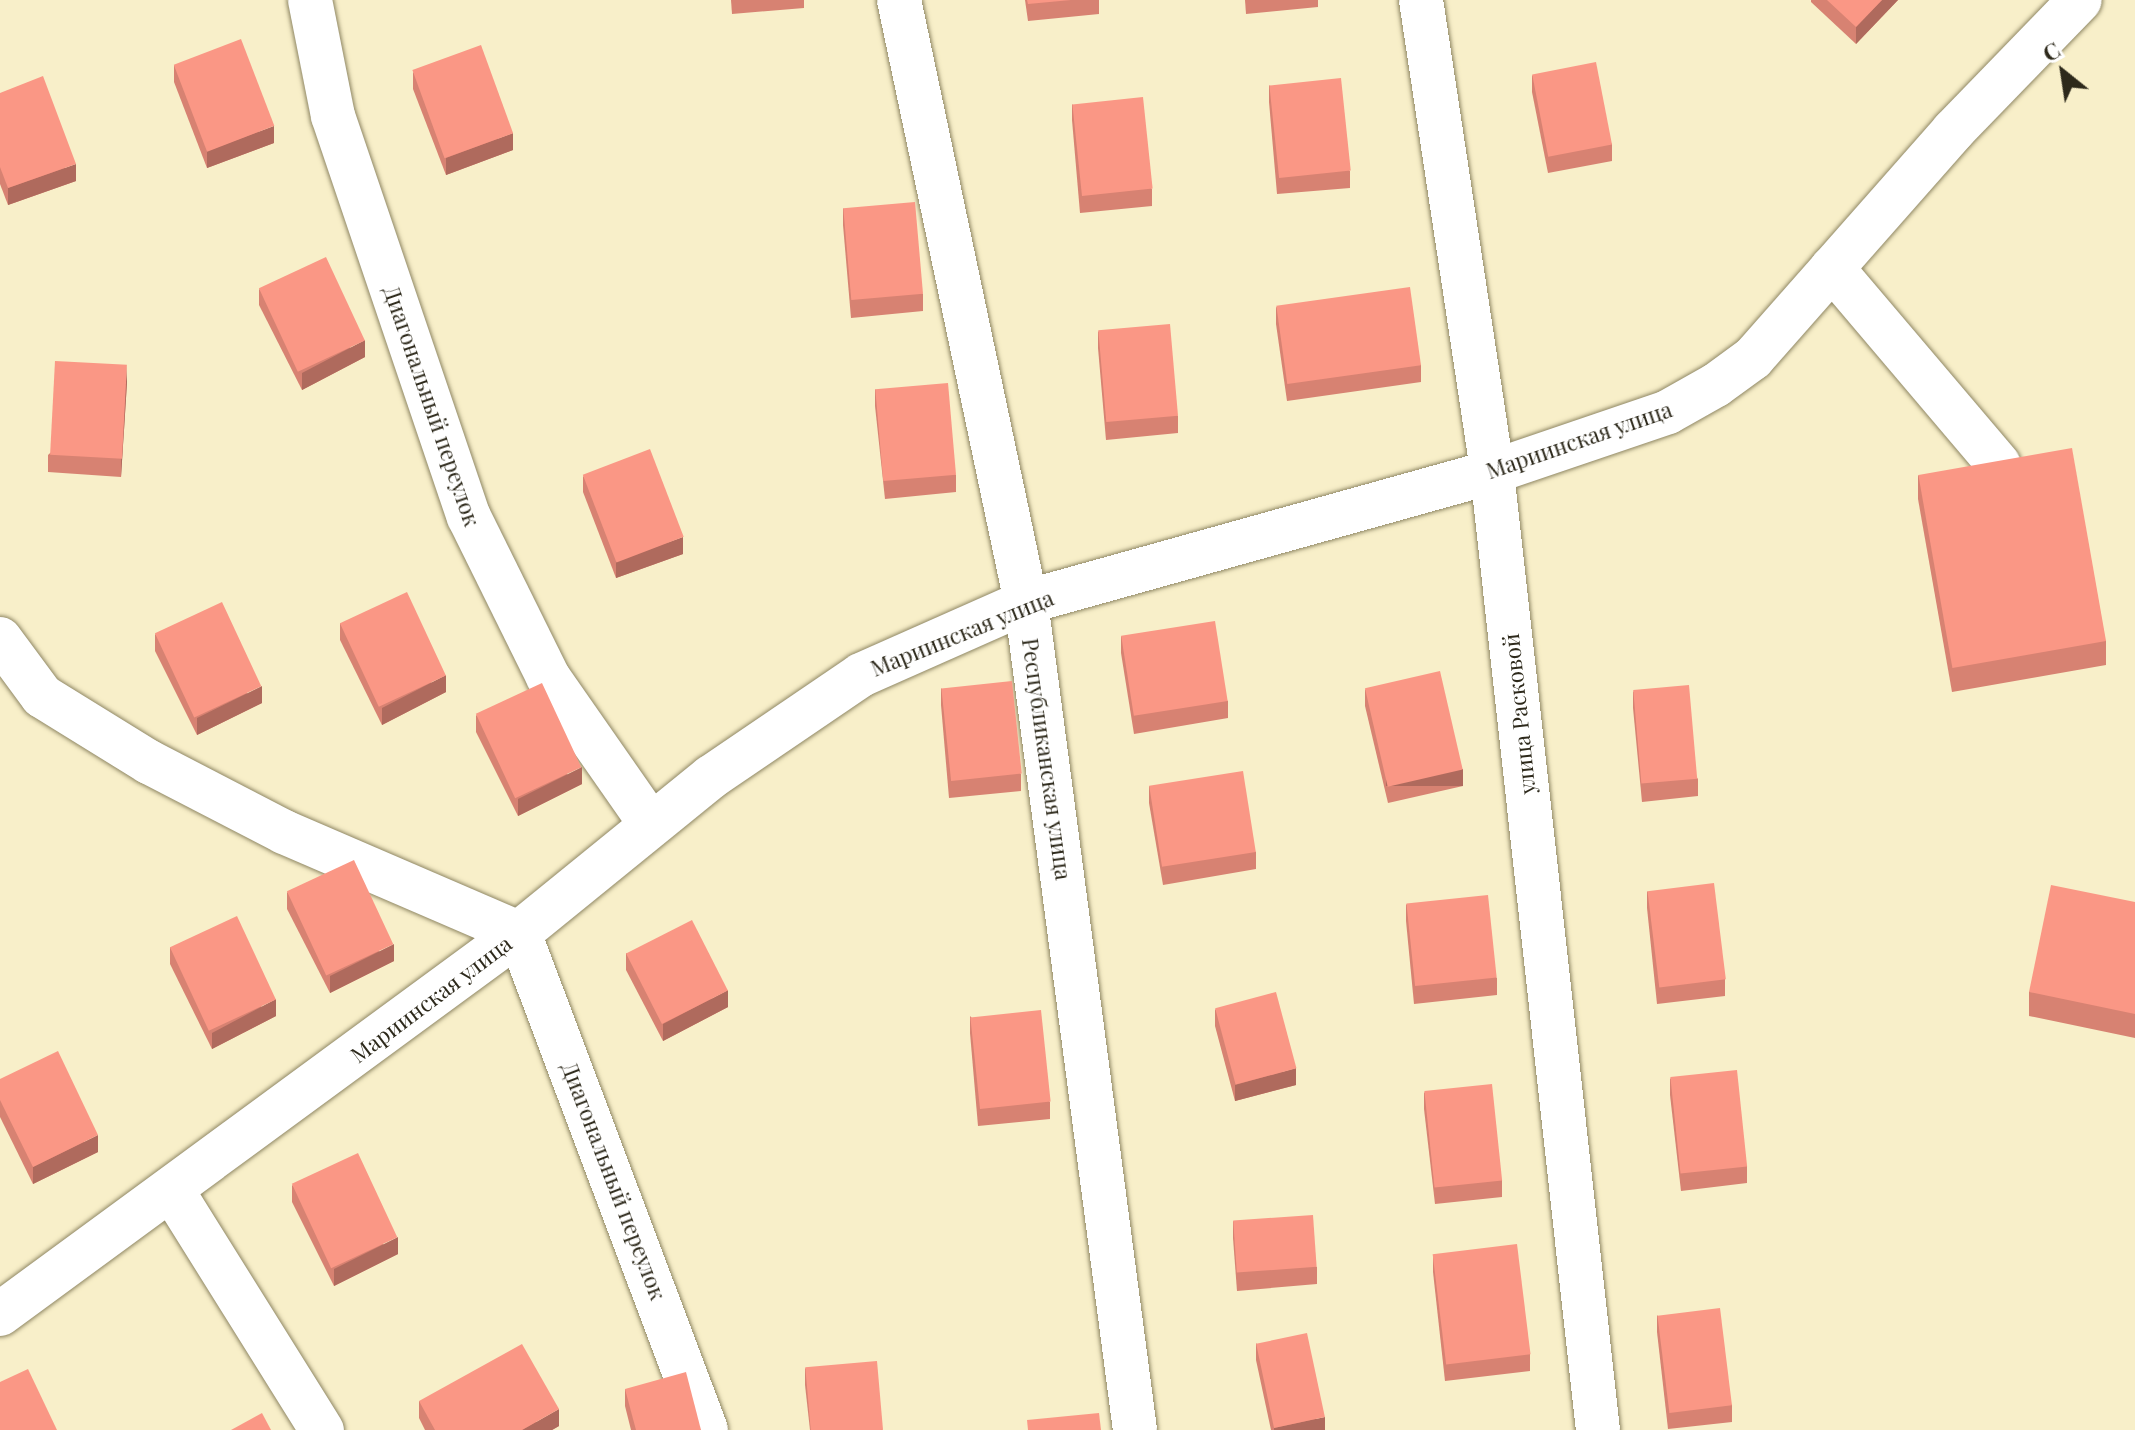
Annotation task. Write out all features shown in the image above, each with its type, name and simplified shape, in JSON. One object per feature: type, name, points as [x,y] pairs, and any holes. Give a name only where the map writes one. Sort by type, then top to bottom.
[{"type":"street","name":"Диагональный переулок","points":[[310,0],[333,116],[469,517],[548,677],[650,823]]},
{"type":"street","name":"Республиканская улица","points":[[899,0],[1026,602],[1135,1430]]},
{"type":"street","name":"улица Расковой","points":[[1421,0],[1492,472],[1598,1430]]},
{"type":"street","name":"Мариинская улица","points":[[0,1314],[173,1192],[519,933],[650,823],[861,675],[1026,602],[1492,472],[1668,412],[1716,385],[1753,358],[2080,0]]},
{"type":"street","points":[[1832,268],[1999,465]]},
{"type":"street","points":[[0,639],[42,696],[149,762],[284,832],[519,933]]},
{"type":"street","name":"Диагональный переулок","points":[[519,933],[706,1430]]},
{"type":"street","points":[[173,1192],[322,1430]]},
{"type":"building","points":[[1027,0],[1071,0],[1028,4]]},
{"type":"building","points":[[1827,0],[1882,0],[1856,27]]},
{"type":"building","points":[[241,39],[274,126],[207,152],[174,65]]},
{"type":"building","points":[[481,45],[513,133],[445,158],[412,70]]},
{"type":"building","points":[[1596,62],[1612,144],[1548,157],[1532,74]]},
{"type":"building","points":[[43,76],[76,164],[8,188],[0,167],[0,93]]},
{"type":"building","points":[[1341,78],[1351,170],[1279,178],[1269,86]]},
{"type":"building","points":[[1143,97],[1153,188],[1082,196],[1072,104]]},
{"type":"building","points":[[915,202],[923,294],[851,300],[843,208]]},
{"type":"building","points":[[326,257],[365,340],[298,372],[259,288]]},
{"type":"building","points":[[1410,287],[1421,365],[1287,384],[1276,306]]},
{"type":"building","points":[[1170,324],[1178,416],[1106,422],[1098,330]]},
{"type":"building","points":[[55,361],[127,365],[122,459],[50,455]]},
{"type":"building","points":[[948,383],[956,475],[883,481],[875,389]]},
{"type":"building","points":[[2072,448],[2106,641],[1952,668],[1918,475]]},
{"type":"building","points":[[650,449],[684,537],[616,563],[583,475]]},
{"type":"building","points":[[407,592],[446,675],[379,707],[340,623]]},
{"type":"building","points":[[222,602],[261,686],[194,718],[155,633]]},
{"type":"building","points":[[1215,621],[1228,701],[1134,716],[1121,636]]},
{"type":"building","points":[[1440,671],[1463,769],[1388,787],[1365,688]]},
{"type":"building","points":[[1012,681],[1022,773],[951,781],[941,688]]},
{"type":"building","points":[[542,683],[581,767],[515,798],[476,714]]},
{"type":"building","points":[[1689,685],[1697,779],[1641,784],[1633,690]]},
{"type":"building","points":[[1243,771],[1256,852],[1162,867],[1149,786]]},
{"type":"building","points":[[354,860],[393,944],[326,976],[287,891]]},
{"type":"building","points":[[1714,883],[1726,979],[1659,987],[1647,891]]},
{"type":"building","points":[[2051,885],[2135,902],[2135,1014],[2029,992]]},
{"type":"building","points":[[1488,895],[1497,978],[1415,986],[1406,904]]},
{"type":"building","points":[[237,916],[276,999],[209,1031],[170,947]]},
{"type":"building","points":[[692,920],[728,990],[662,1024],[626,954]]},
{"type":"building","points":[[1276,992],[1296,1068],[1236,1085],[1215,1008]]},
{"type":"building","points":[[1041,1010],[1051,1101],[980,1109],[970,1017]]},
{"type":"building","points":[[58,1051],[98,1135],[33,1167],[0,1100],[0,1079]]},
{"type":"building","points":[[1737,1070],[1747,1166],[1681,1173],[1670,1077]]},
{"type":"building","points":[[1492,1084],[1502,1180],[1435,1188],[1424,1091]]},
{"type":"building","points":[[358,1153],[397,1237],[331,1268],[292,1184]]},
{"type":"building","points":[[1313,1215],[1317,1267],[1237,1272],[1233,1221]]},
{"type":"building","points":[[1517,1244],[1531,1354],[1446,1365],[1433,1254]]},
{"type":"building","points":[[1720,1308],[1732,1405],[1669,1413],[1657,1316]]},
{"type":"building","points":[[1307,1333],[1325,1417],[1274,1428],[1256,1344]]},
{"type":"building","points":[[522,1344],[559,1409],[522,1430],[435,1430],[419,1401]]},
{"type":"building","points":[[877,1361],[883,1430],[811,1430],[805,1367]]},
{"type":"building","points":[[28,1369],[57,1430],[0,1430],[0,1382]]},
{"type":"building","points":[[686,1372],[701,1430],[636,1430],[625,1389]]},
{"type":"building","points":[[262,1413],[271,1430],[231,1430]]},
{"type":"building","points":[[1099,1413],[1101,1430],[1028,1430],[1027,1420]]}]
